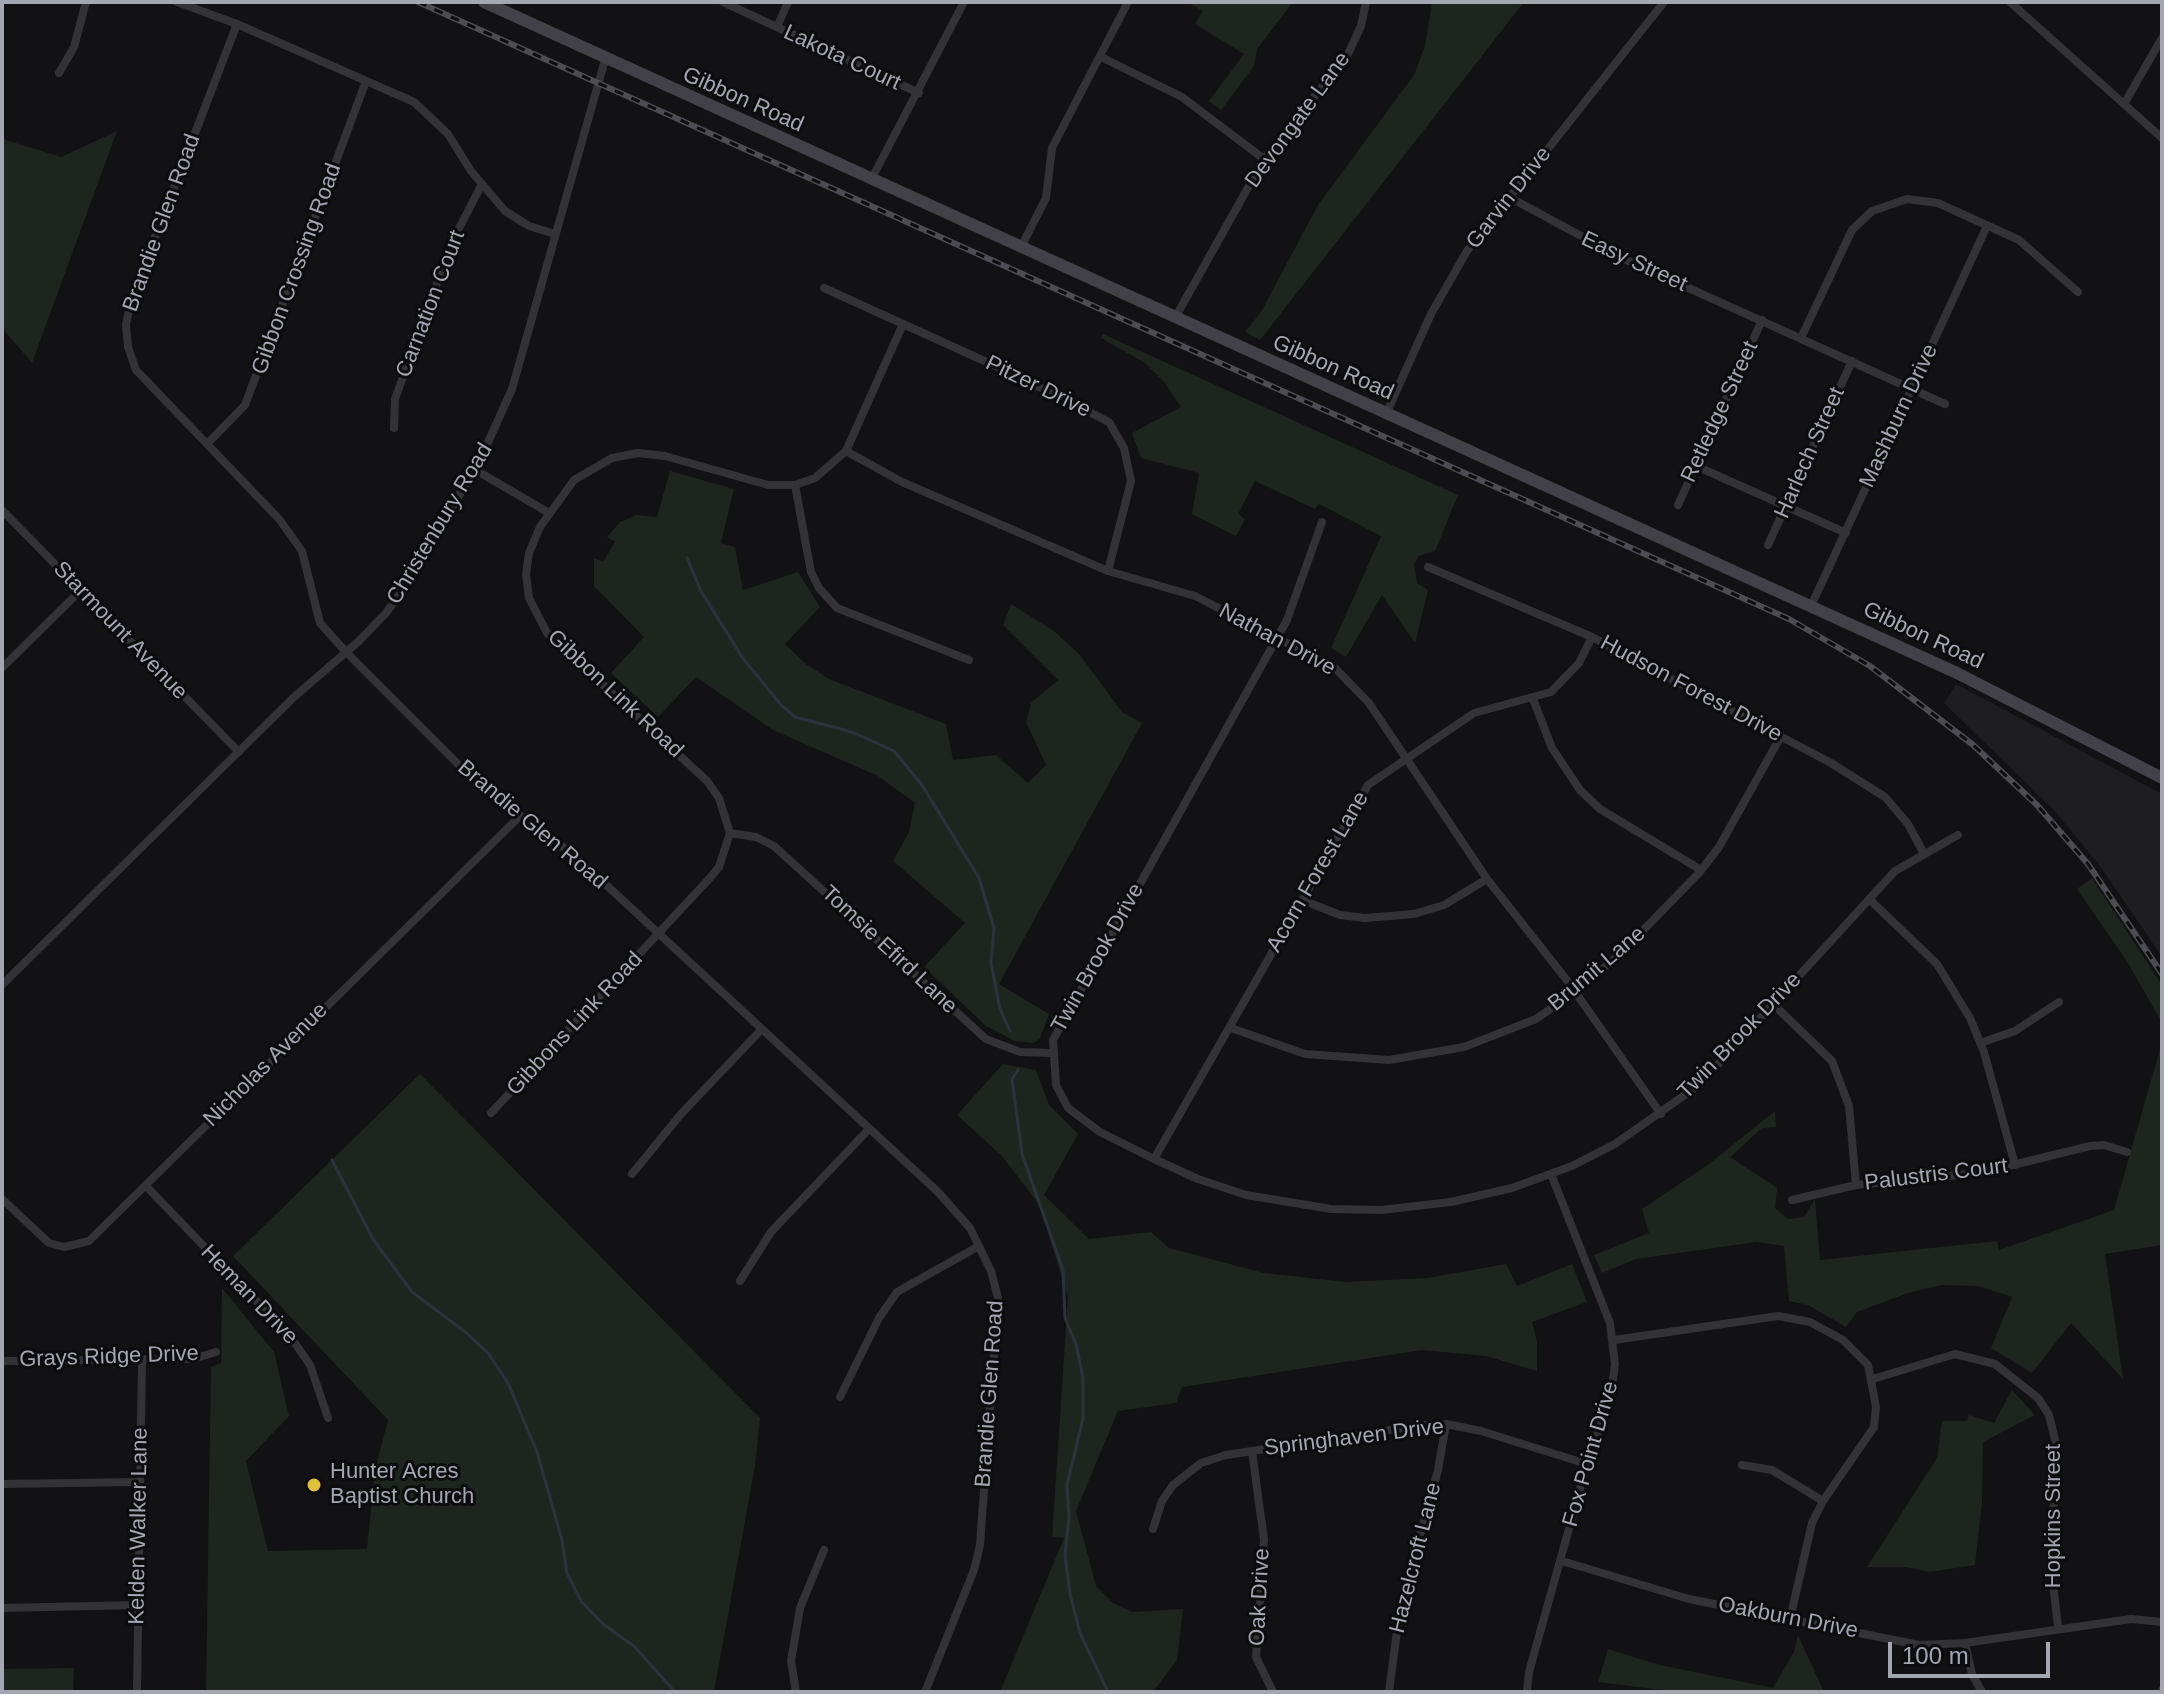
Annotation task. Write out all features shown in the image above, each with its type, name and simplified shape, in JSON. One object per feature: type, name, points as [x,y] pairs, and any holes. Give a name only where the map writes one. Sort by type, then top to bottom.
[{"type":"main road","name":"Gibbon Road","points":[[484,2],[505,6],[605,60],[1989,688],[2162,778]]},
{"type":"street","points":[[59,73],[74,47],[86,2]]},
{"type":"street","points":[[177,2],[237,24],[414,102],[432,117],[482,184],[514,219],[555,234]]},
{"type":"street","name":"Lakota Court","points":[[723,2],[919,93]]},
{"type":"street","points":[[777,27],[788,2]]},
{"type":"street","points":[[871,180],[964,2]]},
{"type":"street","points":[[1021,247],[1046,198],[1052,148],[1128,2]]},
{"type":"street","name":"Devongate Lane","points":[[1175,318],[1264,159],[1347,56],[1361,26],[1366,2]]},
{"type":"street","name":"Garvin Drive","points":[[1386,414],[1447,281],[1509,197],[1664,2]]},
{"type":"street","points":[[2010,2],[2162,138]]},
{"type":"street","name":"Brandie Glen Road","points":[[237,24],[132,297],[126,324],[128,347],[136,370],[279,519],[302,551],[320,623],[346,652],[479,785],[575,856],[962,1217],[996,1285],[999,1317],[980,1545],[974,1570],[925,1692]]},
{"type":"street","points":[[2124,104],[2162,38]]},
{"type":"street","points":[[1101,57],[1182,97],[1264,159]]},
{"type":"street","name":"Christenbury Road","points":[[2,985],[400,596],[474,469],[512,389],[605,60]]},
{"type":"street","name":"Gibbon Crossing Road","points":[[207,444],[245,405],[366,81]]},
{"type":"street","name":"Carnation Court","points":[[394,428],[395,399],[452,242],[482,184]]},
{"type":"street","name":"Easy Street","points":[[1509,197],[1573,234],[1945,404]]},
{"type":"street","points":[[1801,338],[1847,237],[1872,211],[1898,200],[1923,199],[2027,245],[2078,292]]},
{"type":"street","name":"Mashburn Drive","points":[[1811,606],[1987,226]]},
{"type":"street","name":"Pitzer Drive","points":[[824,288],[1109,422],[1124,448],[1131,481],[1108,571]]},
{"type":"street","name":"Retledge Street","points":[[1678,505],[1762,320]]},
{"type":"street","points":[[903,324],[846,451],[825,472],[795,485],[811,572],[819,588],[837,608],[969,660]]},
{"type":"street","name":"Harlech Street","points":[[1768,545],[1852,361]]},
{"type":"street","name":"Nathan Drive","points":[[846,451],[902,482],[1108,571],[1195,596],[1334,667],[1351,682],[1487,879],[1575,992],[1661,1114]]},
{"type":"street","name":"Gibbon Link Road","points":[[730,833],[719,798],[707,781],[547,633],[533,611],[526,574],[529,553],[549,513],[574,480],[612,458],[638,453],[665,456],[768,485],[795,485]]},
{"type":"street","points":[[1696,466],[1846,533]]},
{"type":"street","points":[[474,469],[549,513]]},
{"type":"street","name":"Starmount Avenue","points":[[2,510],[239,752]]},
{"type":"street","name":"Twin Brook Drive","points":[[1322,522],[1287,620],[1053,1040],[1056,1085],[1068,1108],[1100,1132],[1154,1159],[1198,1179],[1246,1195],[1331,1209],[1381,1210],[1451,1202],[1551,1174],[1615,1144],[1699,1085],[1895,871],[1923,852],[1958,835]]},
{"type":"street","name":"Hudson Forest Drive","points":[[1428,567],[1592,637],[1781,736],[1885,797],[1908,824],[1923,852]]},
{"type":"street","points":[[2,668],[81,590]]},
{"type":"street","name":"Acorn Forest Lane","points":[[1154,1159],[1368,785],[1474,713],[1551,692],[1568,679],[1592,637]]},
{"type":"street","points":[[1533,699],[1552,748],[1580,790],[1600,809],[1701,870]]},
{"type":"street","name":"Brumit Lane","points":[[1231,1028],[1305,1054],[1363,1060],[1415,1058],[1464,1047],[1513,1030],[1575,992],[1630,944],[1701,870],[1719,847],[1781,736]]},
{"type":"street","name":"Nicholas Avenue","points":[[2,1199],[49,1243],[77,1246],[96,1235],[520,816]]},
{"type":"street","points":[[658,935],[719,867],[730,833]]},
{"type":"street","name":"Tomsie Efird Lane","points":[[730,833],[756,837],[774,846],[986,1039],[1020,1052],[1052,1053]]},
{"type":"street","points":[[1302,900],[1340,915],[1365,918],[1414,914],[1444,905],[1487,879]]},
{"type":"street","points":[[1869,899],[1937,964],[1980,1043],[2015,1165]]},
{"type":"street","name":"Gibbons Link Road","points":[[491,1113],[658,935]]},
{"type":"street","points":[[1980,1043],[2023,1026],[2059,1002]]},
{"type":"street","points":[[1773,1004],[1832,1061],[1849,1106],[1856,1185]]},
{"type":"street","points":[[632,1174],[681,1114],[761,1030]]},
{"type":"street","points":[[740,1281],[771,1232],[869,1129]]},
{"type":"street","name":"Palustris Court","points":[[1792,1200],[1856,1185],[1980,1173],[2090,1146],[2104,1145],[2127,1152]]},
{"type":"street","name":"Fox Point Drive","points":[[1527,1692],[1529,1672],[1587,1464],[1610,1398],[1614,1340],[1592,1274],[1551,1174]]},
{"type":"street","name":"Heman Drive","points":[[146,1186],[290,1336],[315,1376],[328,1418]]},
{"type":"street","points":[[840,1397],[879,1318],[897,1292],[979,1246]]},
{"type":"street","points":[[1614,1340],[1747,1319],[1796,1319],[1843,1340],[1868,1365],[1873,1379],[1874,1427],[1823,1501],[1812,1523],[1790,1619]]},
{"type":"street","name":"Grays Ridge Drive","points":[[2,1361],[193,1359],[216,1352]]},
{"type":"street","name":"Hopkins Street","points":[[1873,1379],[1955,1354],[1995,1364],[2038,1398],[2049,1415],[2055,1440],[2055,1493],[2049,1551],[2058,1627]]},
{"type":"street","name":"Kelden Walker Lane","points":[[137,1692],[142,1360]]},
{"type":"street","name":"Springhaven Drive","points":[[1153,1529],[1162,1501],[1189,1470],[1226,1455],[1252,1451],[1446,1424],[1481,1431],[1587,1464]]},
{"type":"street","name":"Hazelcroft Lane","points":[[1389,1692],[1400,1608],[1438,1470],[1446,1424]]},
{"type":"street","name":"Oak Drive","points":[[1252,1451],[1264,1540],[1256,1657],[1273,1692]]},
{"type":"street","points":[[1742,1465],[1772,1470],[1823,1501]]},
{"type":"street","points":[[2,1484],[138,1482]]},
{"type":"street","points":[[796,1692],[791,1661],[800,1608],[824,1550]]},
{"type":"street","name":"Oakburn Drive","points":[[1562,1561],[1689,1599],[1919,1645],[1965,1643],[2058,1627],[2131,1619],[2162,1622]]},
{"type":"street","points":[[2,1608],[137,1605]]},
{"type":"street","points":[[1965,1643],[1972,1674],[1982,1692]]},
{"type":"shaded area","points":[[1187,2],[1293,2],[1257,49],[1254,66],[1221,110],[1209,101],[1244,54],[1195,24],[1203,11]]},
{"type":"shaded area","points":[[1432,2],[1524,2],[1260,340],[1245,332],[1261,312],[1318,205],[1414,75],[1425,46]]},
{"type":"shaded area","points":[[117,131],[32,363],[2,328],[2,135],[6,140],[61,157]]},
{"type":"shaded area","points":[[1103,334],[1458,495],[1435,551],[1419,556],[1414,564],[1417,583],[1428,590],[1415,643],[1382,595],[1346,657],[1331,648],[1381,536],[1319,504],[1315,509],[1255,481],[1238,514],[1245,519],[1236,536],[1192,514],[1199,473],[1141,458],[1132,433],[1181,407],[1165,383],[1145,363],[1101,338]]},
{"type":"shaded area","points":[[670,471],[734,489],[721,543],[735,547],[743,590],[798,572],[820,607],[785,644],[806,664],[829,679],[946,724],[953,760],[996,755],[1028,783],[1046,765],[1026,722],[1031,703],[1058,680],[1003,625],[1011,604],[1054,631],[1080,655],[1122,712],[1142,723],[999,984],[1049,1014],[1040,1038],[1034,1043],[1015,1041],[986,1026],[924,967],[965,923],[893,861],[909,832],[915,803],[878,776],[773,730],[696,677],[658,717],[611,673],[644,637],[594,586],[594,558],[603,562],[615,542],[607,537],[620,522],[637,515],[657,517]]},
{"type":"shaded area","points":[[1956,684],[2162,794],[2162,957],[2103,870],[2054,810],[1944,703]]},
{"type":"shaded area","points":[[2092,878],[2162,985],[2162,1023],[2128,963],[2077,889]]},
{"type":"shaded area","points":[[2162,1042],[2162,1245],[2105,1254],[2123,1379],[2071,1323],[2032,1373],[1991,1348],[2012,1297],[1978,1286],[1942,1285],[1908,1293],[1857,1312],[1846,1327],[1808,1305],[1789,1301],[1784,1246],[1757,1242],[1636,1259],[1602,1273],[1594,1255],[1649,1233],[1642,1209],[1709,1164],[1775,1111],[1776,1127],[1762,1128],[1730,1157],[1777,1188],[1775,1208],[1788,1219],[1804,1217],[1815,1199],[1820,1260],[1997,1241],[1999,1250],[2114,1210]]},
{"type":"shaded area","points":[[1003,1064],[1036,1070],[1049,1105],[1078,1134],[1044,1195],[1089,1239],[1151,1232],[1169,1248],[1264,1273],[1346,1282],[1427,1278],[1506,1264],[1517,1286],[1572,1264],[1587,1302],[1532,1322],[1537,1342],[1537,1371],[1486,1356],[1422,1350],[1182,1387],[1176,1403],[1118,1411],[1076,1511],[1096,1586],[1113,1603],[1132,1612],[1183,1609],[1177,1660],[1153,1692],[1000,1692],[1064,1538],[1052,1537],[1068,1298],[1040,1206],[1002,1156],[957,1115]]},
{"type":"shaded area","points":[[420,1074],[760,1418],[755,1466],[714,1692],[206,1692],[211,1367],[221,1363],[222,1288],[274,1352],[289,1416],[246,1461],[268,1551],[367,1549],[375,1469],[388,1420],[233,1256]]},
{"type":"shaded area","points":[[2012,1390],[2035,1415],[1983,1442],[1982,1503],[1975,1565],[1930,1572],[1906,1567],[1867,1567],[1937,1458],[1942,1421],[1967,1421],[1969,1415],[1994,1423]]},
{"type":"shaded area","points":[[1798,1635],[1824,1692],[1678,1692],[1598,1682],[1608,1649],[1660,1665],[1773,1688],[1794,1652]]},
{"type":"shaded area","points":[[74,1668],[73,1692],[2,1692],[2,1669]]},
{"type":"waterway","points":[[687,558],[701,591],[742,657],[781,705],[795,717],[852,732],[894,751],[922,785],[979,878],[994,928],[991,963],[1000,1009],[1010,1031]]},
{"type":"waterway","points":[[1018,1070],[1012,1079],[1022,1154],[1063,1270],[1065,1318],[1076,1344],[1083,1378],[1083,1418],[1067,1485],[1069,1517],[1065,1555],[1070,1594],[1080,1633],[1108,1692]]},
{"type":"waterway","points":[[332,1160],[373,1239],[412,1292],[488,1353],[508,1383],[537,1452],[562,1540],[567,1573],[581,1601],[603,1624],[635,1647],[675,1692]]},
{"type":"railway","points":[[418,2],[1789,619],[1870,666],[1972,744],[2037,805],[2088,864],[2162,974]]},
{"type":"place","name":"Hunter Acres Baptist Church","points":[[314,1485]]}]
